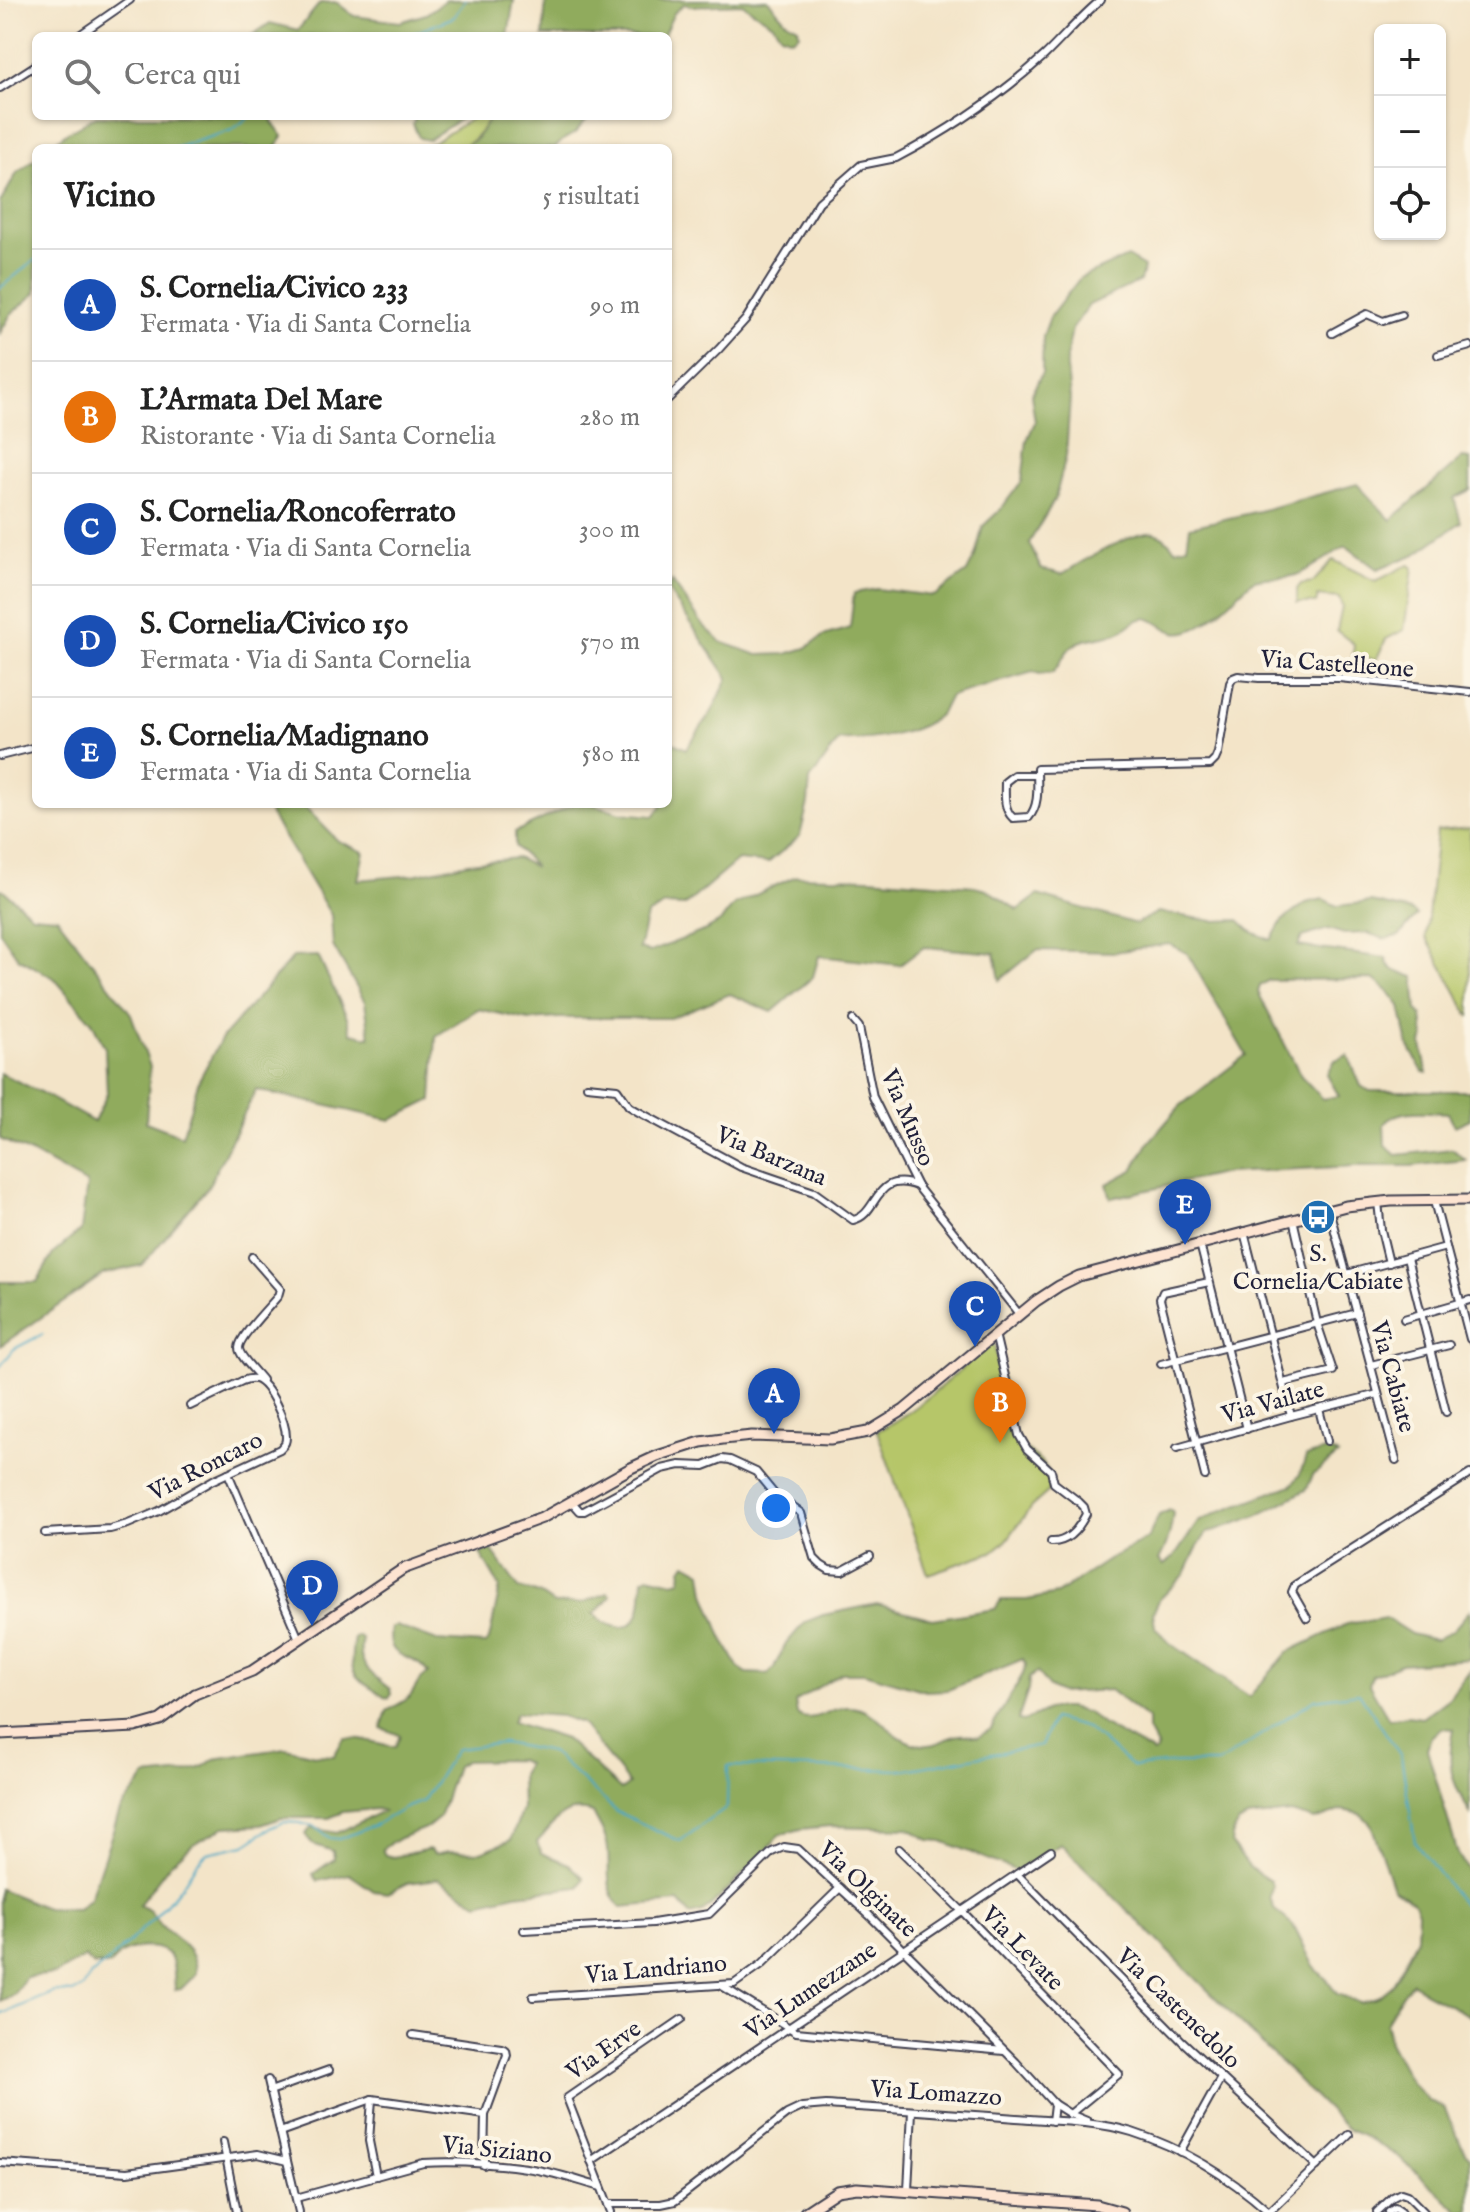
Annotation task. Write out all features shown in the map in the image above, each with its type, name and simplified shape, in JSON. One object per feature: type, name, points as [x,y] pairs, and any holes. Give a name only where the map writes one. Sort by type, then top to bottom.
[{"type":"street","points":[[84,32],[130,0]]},
{"type":"street","points":[[672,395],[746,319],[819,202],[854,170],[865,164],[896,158],[979,108],[1044,56],[1101,0]]},
{"type":"street","points":[[0,88],[32,68]]},
{"type":"street","points":[[1332,333],[1367,314],[1383,321],[1402,315]]},
{"type":"street","points":[[1438,355],[1470,346]]},
{"type":"street","name":"Via Castelleone","points":[[1037,775],[1014,775],[1006,779],[1006,806],[1013,818],[1029,817],[1034,813],[1036,805],[1037,775],[1037,769],[1210,765],[1218,753],[1230,683],[1235,676],[1339,678],[1470,692]]},
{"type":"street","points":[[0,756],[32,748]]},
{"type":"street","name":"Via Musso","points":[[853,1020],[859,1027],[873,1097],[917,1186]]},
{"type":"street","name":"Via Barzana","points":[[587,1086],[617,1089],[629,1106],[637,1111],[750,1172],[821,1195],[853,1220],[862,1217],[883,1189],[891,1184],[902,1182],[917,1186]]},
{"type":"street","points":[[917,1186],[1019,1314]]},
{"type":"street","points":[[0,1734],[135,1727],[166,1717],[195,1694],[250,1672],[403,1569],[522,1527],[657,1456],[701,1442],[752,1436],[830,1439],[868,1432],[904,1410],[1051,1290],[1079,1276],[1329,1209],[1378,1202],[1470,1200]]},
{"type":"street","points":[[1434,1201],[1470,1339]]},
{"type":"street","points":[[1378,1202],[1389,1263]]},
{"type":"street","name":"Via Cabiate","points":[[1329,1209],[1396,1460]]},
{"type":"street","points":[[1283,1383],[1333,1371],[1317,1323],[1293,1219]]},
{"type":"street","points":[[1244,1232],[1291,1416]]},
{"type":"street","points":[[1200,1244],[1247,1429]]},
{"type":"street","points":[[1347,1274],[1446,1247]]},
{"type":"street","points":[[252,1257],[280,1289],[278,1296],[243,1338],[239,1349],[267,1387]]},
{"type":"street","points":[[1407,1258],[1446,1412]]},
{"type":"street","points":[[1205,1476],[1160,1295],[1209,1282]]},
{"type":"street","points":[[1404,1319],[1470,1300]]},
{"type":"street","points":[[1161,1364],[1357,1313]]},
{"type":"street","points":[[995,1334],[1019,1435],[1027,1449],[1051,1471],[1054,1483],[1079,1502],[1086,1514],[1072,1535],[1063,1541],[1051,1542]]},
{"type":"street","points":[[1371,1365],[1449,1345]]},
{"type":"street","points":[[190,1406],[245,1379],[257,1380],[267,1387]]},
{"type":"street","name":"Via Roncaro","points":[[45,1533],[110,1529],[128,1524],[280,1449],[286,1437],[267,1387]]},
{"type":"street","name":"Via Vailate","points":[[1177,1448],[1378,1394]]},
{"type":"street","points":[[1319,1409],[1327,1441]]},
{"type":"street","points":[[572,1502],[584,1511],[662,1469],[680,1465],[704,1466],[722,1459],[730,1460],[756,1472],[775,1495],[801,1513],[814,1558],[821,1565],[829,1570],[842,1571],[870,1556]]},
{"type":"street","points":[[228,1473],[299,1639]]},
{"type":"street","points":[[1307,1618],[1292,1592],[1295,1585],[1470,1474]]},
{"type":"street","name":"Via Olginate","points":[[524,1930],[653,1923],[709,1914],[772,1852],[784,1847],[798,1849],[904,1950],[1054,2104],[1098,2125]]},
{"type":"street","name":"Via Levate","points":[[899,1849],[1119,2074],[1070,2114]]},
{"type":"street","name":"Via Lumezzane","points":[[591,2161],[1051,1851]]},
{"type":"street","name":"Via Castenedolo","points":[[1017,1874],[1182,2041],[1317,2166]]},
{"type":"street","name":"Via Landriano","points":[[533,1997],[734,1984],[762,1964],[840,1888]]},
{"type":"street","points":[[722,1986],[799,2033],[1004,2051]]},
{"type":"street","name":"Via Erve","points":[[611,2212],[567,2098],[682,2019]]},
{"type":"street","points":[[413,2035],[506,2050],[507,2055],[485,2115],[484,2165]]},
{"type":"street","points":[[270,2091],[329,2070]]},
{"type":"street","points":[[1180,2152],[1221,2078]]},
{"type":"street","points":[[268,2080],[299,2212]]},
{"type":"street","points":[[280,2132],[372,2099],[485,2115]]},
{"type":"street","points":[[372,2099],[369,2141],[376,2176]]},
{"type":"street","points":[[1052,2121],[1054,2104]]},
{"type":"street","name":"Via Lomazzo","points":[[608,2204],[675,2201],[787,2114],[802,2107],[826,2105],[1098,2125],[1134,2133],[1180,2152],[1235,2184],[1269,2212]]},
{"type":"street","points":[[908,2190],[912,2111]]},
{"type":"street","points":[[1269,2212],[1349,2135]]},
{"type":"street","points":[[223,2142],[237,2212]]},
{"type":"street","points":[[0,2163],[127,2172],[258,2154],[287,2161]]},
{"type":"street","name":"Via Siziano","points":[[296,2198],[423,2163],[545,2171],[601,2187]]},
{"type":"street","points":[[805,2212],[834,2193],[848,2188],[1097,2205],[1122,2212]]},
{"type":"street","points":[[1377,2212],[1401,2193],[1424,2212]]},
{"type":"street","points":[[1389,2212],[1395,2208],[1401,2212]]},
{"type":"green space","points":[[446,0],[514,0],[509,32],[257,32],[270,23],[298,30],[320,3],[336,2],[354,16],[400,22],[426,14]]},
{"type":"green space","points":[[546,0],[768,0],[786,21],[798,27],[799,34],[792,39],[781,35],[773,24],[742,4],[684,4],[674,13],[665,32],[543,32]]},
{"type":"green space","points":[[89,120],[272,120],[283,136],[278,144],[53,144]]},
{"type":"green space","points":[[414,120],[459,120],[428,140],[419,138],[413,124]]},
{"type":"green space","points":[[470,120],[488,120],[467,144],[430,144]]},
{"type":"green space","points":[[488,120],[586,120],[559,144],[468,144],[476,139]]},
{"type":"green space","points":[[32,161],[32,296],[11,314],[0,333],[0,203],[17,173]]},
{"type":"green space","points":[[1127,257],[1144,267],[1140,281],[1089,305],[1072,329],[1066,359],[1070,398],[1066,456],[1055,499],[1029,543],[1041,569],[1062,574],[1108,548],[1146,533],[1161,536],[1175,549],[1187,546],[1190,527],[1357,484],[1391,520],[1462,458],[1470,459],[1470,490],[1454,498],[1461,522],[1416,554],[1377,569],[1346,546],[1296,575],[1252,581],[1214,616],[1189,631],[1173,631],[1150,619],[1141,619],[1117,633],[1075,644],[1052,673],[1033,672],[950,696],[941,713],[920,727],[878,738],[839,740],[810,780],[800,836],[768,863],[738,860],[684,906],[665,905],[647,915],[639,949],[650,952],[706,930],[720,922],[734,905],[796,876],[974,886],[986,889],[1018,910],[1038,895],[1136,924],[1158,912],[1213,921],[1239,920],[1252,932],[1271,940],[1282,921],[1306,903],[1323,899],[1337,906],[1371,902],[1411,911],[1417,915],[1399,936],[1385,939],[1367,933],[1344,934],[1328,929],[1302,937],[1298,946],[1386,958],[1393,969],[1414,977],[1417,1010],[1422,1016],[1422,1044],[1427,1073],[1423,1072],[1408,1045],[1400,1006],[1373,979],[1269,980],[1260,986],[1258,992],[1301,1076],[1323,1099],[1339,1096],[1327,1075],[1335,1060],[1348,1055],[1361,1086],[1370,1091],[1470,1091],[1470,1119],[1455,1126],[1448,1113],[1422,1112],[1397,1115],[1384,1124],[1385,1146],[1397,1155],[1452,1149],[1466,1160],[1411,1166],[1226,1173],[1111,1198],[1107,1184],[1133,1170],[1149,1142],[1180,1106],[1246,1055],[1187,953],[1169,944],[1114,952],[1037,950],[1000,980],[995,953],[924,947],[900,965],[819,956],[813,977],[772,1012],[730,994],[670,1018],[529,1020],[478,1009],[436,1036],[432,1100],[391,1120],[256,1090],[208,1187],[142,1265],[104,1274],[0,1346],[0,1282],[37,1282],[53,1254],[81,1230],[87,1184],[0,1139],[0,1073],[94,1122],[107,1094],[105,1048],[92,1022],[54,978],[18,958],[0,932],[0,890],[32,915],[57,917],[131,1014],[150,1067],[146,1122],[182,1136],[199,1080],[221,1039],[293,957],[318,956],[347,1017],[351,1033],[370,1037],[365,1002],[333,946],[331,915],[266,808],[306,808],[338,841],[364,852],[358,880],[413,875],[468,863],[517,858],[535,867],[515,846],[515,832],[566,808],[605,808],[654,816],[660,808],[672,808],[672,742],[686,749],[713,710],[728,678],[672,596],[672,581],[703,625],[721,642],[758,655],[786,654],[806,648],[823,636],[850,628],[854,593],[877,589],[934,596],[967,572],[983,526],[1022,481],[1027,440],[1035,422],[1031,395],[1042,373],[1043,336],[1050,317],[1080,278]]},
{"type":"green space","points":[[1333,560],[1375,581],[1405,566],[1413,568],[1404,630],[1386,639],[1376,660],[1364,657],[1360,676],[1351,674],[1354,644],[1337,631],[1342,607],[1339,598],[1318,596],[1316,603],[1297,603],[1297,589],[1301,584],[1313,582]]},
{"type":"green space","points":[[1470,828],[1470,1017],[1426,937],[1437,831]]},
{"type":"green space","points":[[993,1341],[1014,1430],[1020,1444],[1044,1465],[1052,1477],[1049,1491],[1031,1507],[1007,1540],[992,1552],[928,1574],[877,1431],[923,1401]]},
{"type":"green space","points":[[1328,1450],[1338,1455],[1313,1475],[1306,1490],[1257,1516],[1207,1533],[1185,1574],[1159,1600],[1153,1613],[1155,1626],[1167,1641],[1249,1697],[1288,1652],[1347,1624],[1386,1618],[1411,1634],[1435,1640],[1454,1629],[1470,1610],[1470,1659],[1401,1664],[1372,1676],[1369,1685],[1389,1719],[1408,1716],[1422,1718],[1449,1698],[1470,1670],[1470,1813],[1452,1773],[1450,1754],[1454,1729],[1441,1728],[1431,1737],[1427,1749],[1458,1854],[1470,1874],[1470,2016],[1424,1992],[1412,1982],[1386,2024],[1389,2042],[1411,2083],[1428,2100],[1444,2108],[1470,2157],[1470,2212],[1460,2212],[1394,2154],[1348,2130],[1061,1844],[1017,1871],[942,1841],[929,1840],[907,1828],[830,1826],[801,1829],[779,1835],[712,1905],[690,1915],[679,1902],[621,1907],[610,1884],[606,1839],[593,1813],[574,1811],[561,1816],[537,1842],[541,1853],[569,1864],[584,1878],[579,1887],[516,1894],[478,1903],[438,1879],[408,1883],[388,1893],[374,1891],[349,1874],[318,1881],[313,1874],[334,1859],[333,1851],[312,1844],[305,1834],[311,1828],[337,1833],[383,1811],[343,1812],[329,1818],[281,1818],[261,1825],[224,1827],[192,1845],[170,1864],[139,1905],[150,1912],[193,1956],[196,1974],[181,1989],[175,1990],[173,1965],[167,1953],[155,1948],[142,1948],[123,1953],[109,1966],[93,1965],[85,1957],[56,1974],[26,1977],[13,1995],[0,2001],[0,1889],[46,1908],[78,1909],[90,1898],[120,1810],[146,1777],[185,1773],[203,1767],[214,1759],[286,1748],[334,1756],[344,1738],[395,1747],[400,1735],[381,1728],[387,1711],[409,1698],[428,1673],[415,1661],[396,1652],[390,1639],[391,1627],[396,1626],[437,1641],[485,1644],[489,1640],[500,1587],[480,1553],[491,1550],[519,1588],[539,1594],[554,1604],[582,1603],[608,1593],[611,1596],[594,1614],[618,1627],[630,1625],[639,1613],[643,1579],[648,1576],[673,1582],[681,1580],[686,1563],[702,1572],[705,1593],[738,1667],[747,1673],[768,1674],[785,1645],[805,1622],[823,1615],[877,1604],[933,1619],[995,1609],[1001,1600],[1027,1600],[1057,1594],[1148,1538],[1159,1515],[1170,1510],[1173,1513],[1170,1532],[1159,1560],[1164,1565],[1177,1553],[1198,1522],[1292,1485],[1306,1457]],"holes":[[[1023,1659],[1026,1665],[991,1729],[978,1737],[960,1735],[920,1745],[896,1735],[875,1717],[859,1709],[842,1708],[809,1718],[797,1714],[795,1702],[841,1673],[864,1673],[926,1691],[948,1690]],[[1037,1672],[1049,1687],[1060,1693],[1110,1690],[1148,1719],[1148,1730],[1158,1749],[1154,1753],[1088,1713],[1069,1708],[1052,1708],[1024,1721],[1018,1720],[1029,1678]],[[516,1713],[561,1716],[581,1723],[629,1784],[621,1790],[565,1739],[512,1722]],[[519,1760],[527,1764],[521,1774],[522,1809],[511,1840],[481,1852],[435,1854],[429,1849],[393,1857],[385,1855],[382,1849],[428,1827],[439,1818],[456,1766],[465,1761]],[[1343,1810],[1361,1814],[1371,1824],[1393,1888],[1414,1902],[1418,1912],[1417,1938],[1392,1986],[1377,1998],[1361,2003],[1337,1994],[1314,1967],[1293,1925],[1275,1910],[1270,1898],[1270,1881],[1250,1868],[1231,1843],[1238,1823],[1247,1818],[1291,1813],[1315,1820]]]},
{"type":"green space","points":[[358,1636],[362,1639],[363,1663],[390,1689],[389,1698],[355,1674],[352,1651],[354,1638]]},
{"type":"waterway","points":[[417,32],[454,17],[465,0]]},
{"type":"waterway","points":[[188,144],[232,130],[245,120]]},
{"type":"waterway","points":[[0,288],[32,262]]},
{"type":"waterway","points":[[0,1367],[14,1349],[43,1334]]},
{"type":"waterway","points":[[0,2015],[54,1992],[73,1993],[82,1988],[91,1975],[155,1917],[207,1853],[245,1845],[284,1822],[313,1826],[330,1838],[340,1839],[423,1801],[456,1749],[503,1743],[551,1752],[617,1812],[680,1841],[727,1807],[728,1766],[906,1770],[1041,1745],[1053,1719],[1087,1728],[1133,1767],[1218,1763],[1315,1699],[1359,1693],[1401,1756],[1415,1842],[1465,1908],[1470,1910]]},
{"type":"waterway","points":[[1465,1909],[1470,1935]]},
{"type":"place","name":"S. Cornelia/Cabiate","points":[[1318,1217]]},
{"type":"place","name":"S. Cornelia/Madignano","points":[[1185,1245]]},
{"type":"place","name":"S. Cornelia/Roncoferrato","points":[[975,1347]]},
{"type":"place","name":"S. Cornelia/Civico 233","points":[[774,1434]]},
{"type":"place","name":"L'Armata Del Mare","points":[[1000,1443]]},
{"type":"place","name":"S. Cornelia/Civico 150","points":[[312,1626]]}]
